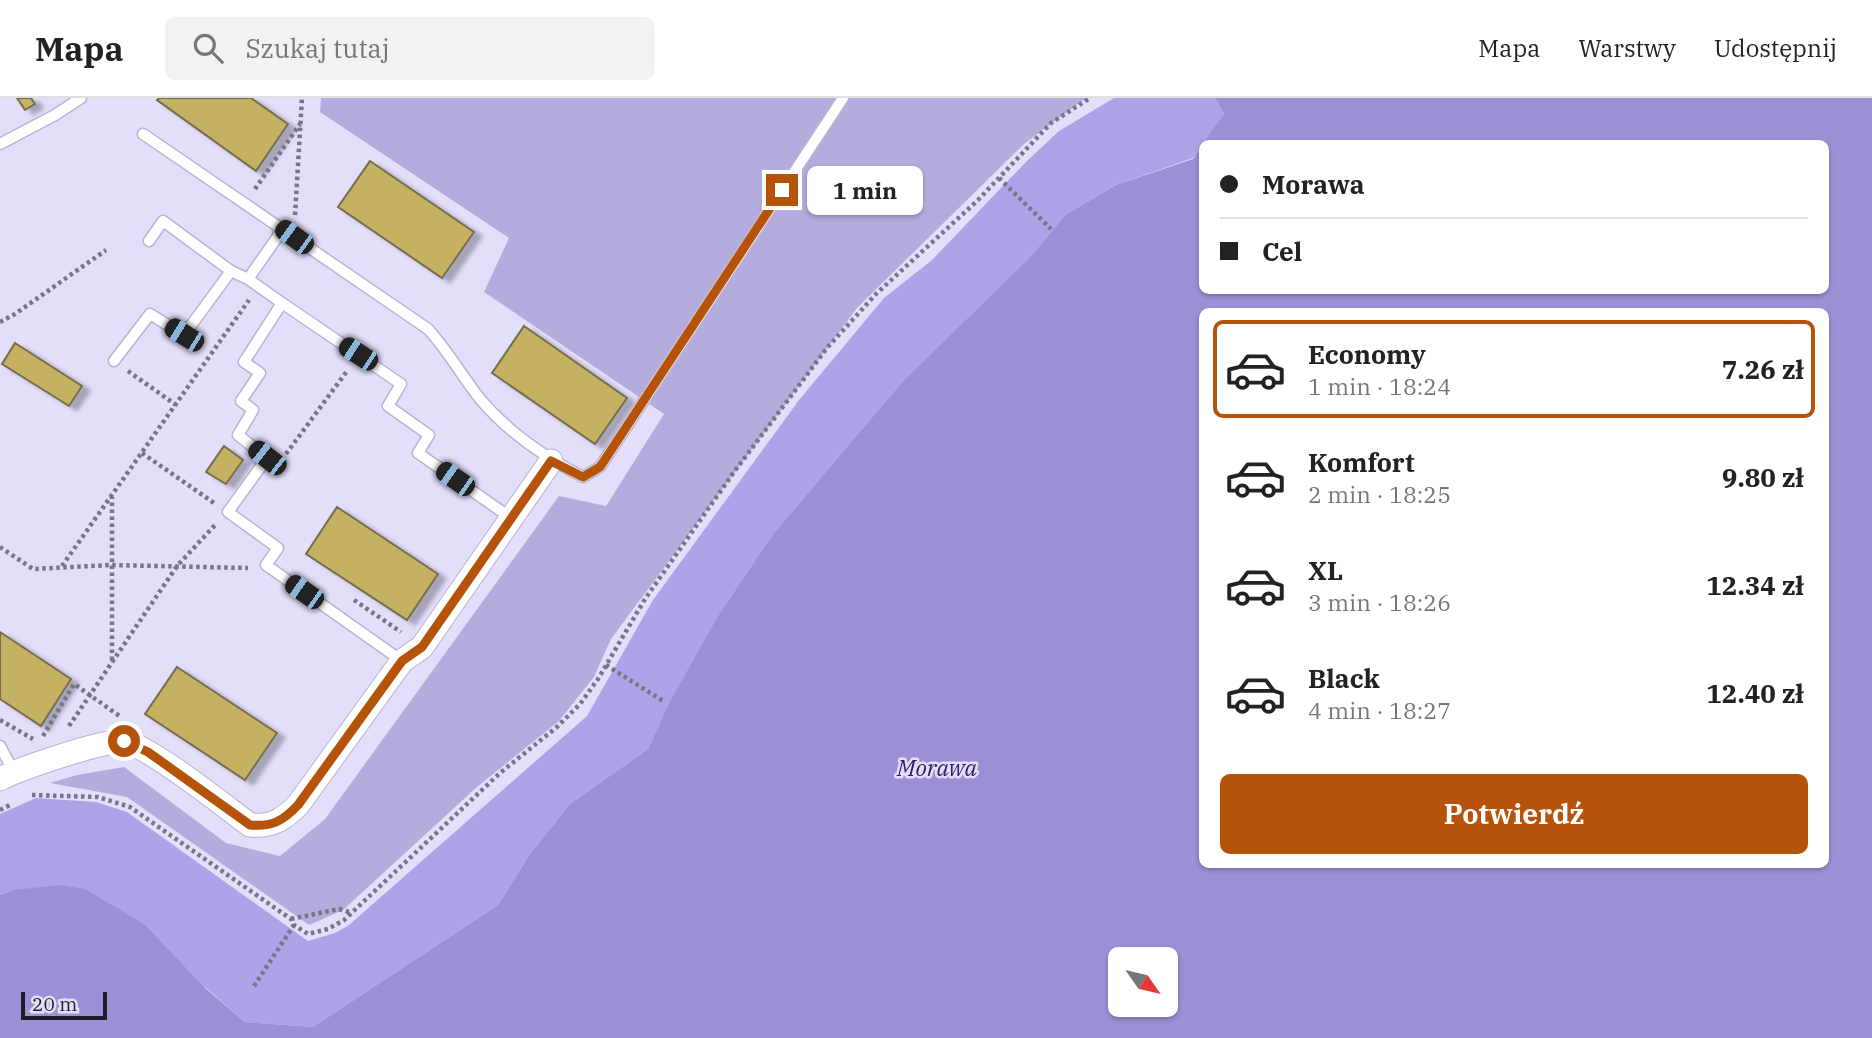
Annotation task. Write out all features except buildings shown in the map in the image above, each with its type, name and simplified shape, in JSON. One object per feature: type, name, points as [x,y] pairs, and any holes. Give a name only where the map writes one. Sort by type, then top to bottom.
[{"type":"street","points":[[7,775],[95,747],[124,741],[148,752],[250,825],[264,826],[284,820],[298,805],[402,661],[422,647],[551,461]]},
{"type":"lane","points":[[0,144],[55,115],[80,98]]},
{"type":"lane","points":[[143,134],[428,329],[447,349],[479,397],[508,429],[551,461],[583,477],[600,467],[843,98]]},
{"type":"lane","points":[[149,241],[163,221],[231,271],[248,279],[401,384],[388,406],[429,435],[418,453],[511,518]]},
{"type":"lane","points":[[248,279],[283,229]]},
{"type":"lane","points":[[114,361],[150,314],[184,335],[231,271]]},
{"type":"lane","points":[[282,303],[244,362],[260,373],[241,401],[253,410],[238,435],[267,458],[228,512],[278,548],[266,565],[402,661]]},
{"type":"lane","points":[[0,746],[7,775]]},
{"type":"path","points":[[294,237],[302,98]]},
{"type":"path","points":[[0,810],[32,794],[98,797],[130,807],[308,934],[328,929],[344,920],[349,912],[500,773],[557,727],[580,704],[653,588],[734,472],[827,348],[876,293],[926,251],[1051,122],[1090,98]]},
{"type":"path","points":[[244,204],[300,124]]},
{"type":"path","points":[[999,178],[1051,229]]},
{"type":"path","points":[[0,322],[106,250]]},
{"type":"path","points":[[62,566],[258,286]]},
{"type":"path","points":[[114,361],[176,405]]},
{"type":"path","points":[[285,455],[350,367]]},
{"type":"path","points":[[64,734],[177,566],[228,512],[142,453]]},
{"type":"path","points":[[112,661],[113,496]]},
{"type":"path","points":[[0,547],[33,569],[111,565],[255,568],[266,565]]},
{"type":"path","points":[[606,665],[663,701]]},
{"type":"path","points":[[39,742],[74,684],[123,718]]},
{"type":"path","points":[[0,720],[39,742],[48,743]]},
{"type":"path","points":[[290,919],[339,909],[349,912]]},
{"type":"path","points":[[254,986],[294,925]]},
{"type":"shaded area","points":[[321,98],[1086,98],[1024,144],[857,308],[611,639],[594,677],[559,721],[477,787],[343,910],[309,925],[127,797],[50,783],[77,775],[124,767],[226,843],[280,856],[325,819],[559,496],[606,506],[664,414],[484,292],[509,238],[320,112]]},
{"type":"shaded area","points":[[1114,98],[1215,98],[1224,114],[1206,140],[1199,140],[1199,149],[1193,158],[1116,185],[1065,215],[1032,255],[903,381],[774,533],[667,707],[648,749],[570,804],[530,854],[498,905],[313,1027],[245,1022],[206,988],[13,890],[0,895],[0,814],[36,798],[96,802],[127,812],[308,941],[335,933],[349,925],[587,716],[653,600],[799,400],[884,298],[932,260],[1059,131]]},
{"type":"water","name":"Morawa","points":[[1215,98],[1872,98],[1872,1038],[0,1038],[0,895],[13,890],[61,885],[85,889],[144,924],[205,988],[245,1022],[313,1027],[498,905],[530,854],[570,804],[648,749],[667,707],[717,618],[774,533],[903,381],[1032,255],[1065,215],[1116,185],[1193,159],[1199,150],[1199,294],[1829,294],[1829,140],[1205,140],[1224,114]]},
{"type":"route","points":[[124,741],[148,752],[250,825],[264,826],[284,820],[298,805],[402,661],[422,647],[551,461],[583,477],[600,467],[782,190]]}]
